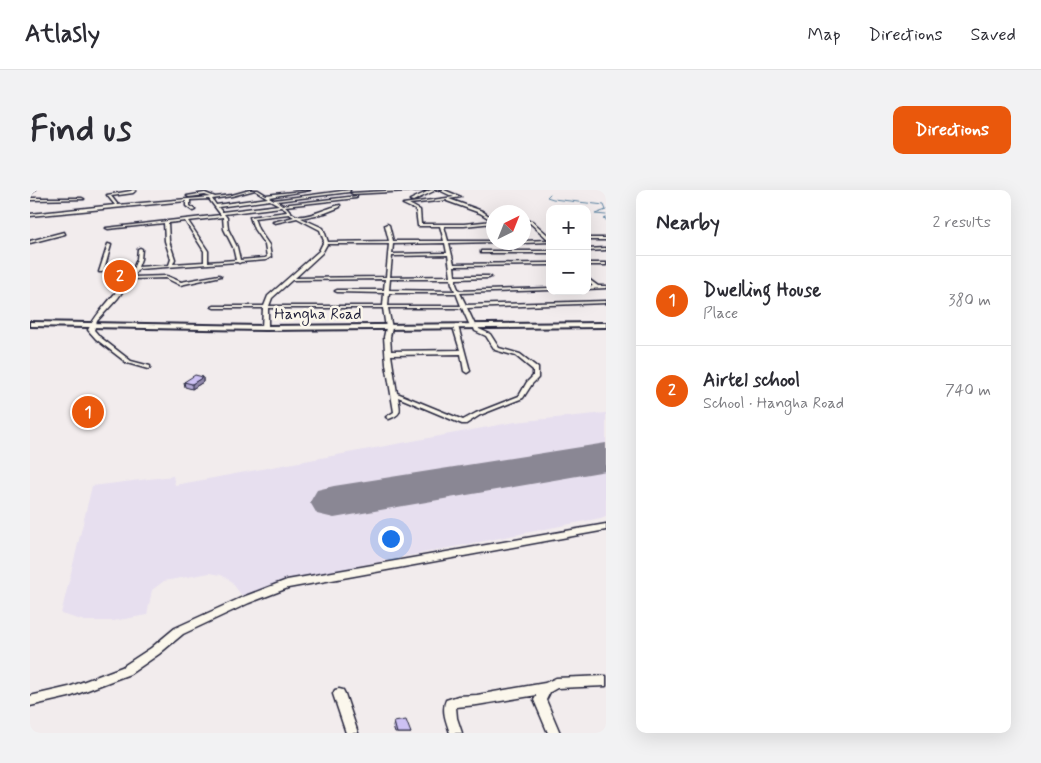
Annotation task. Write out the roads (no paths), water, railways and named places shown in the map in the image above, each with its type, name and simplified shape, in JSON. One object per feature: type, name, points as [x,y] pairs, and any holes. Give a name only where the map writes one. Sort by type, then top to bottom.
[{"type":"highway","name":"Hangha Road","points":[[30,324],[265,328],[606,325]]},
{"type":"street","points":[[30,193],[33,190]]},
{"type":"street","points":[[118,207],[112,198],[108,196],[134,190]]},
{"type":"street","points":[[188,198],[210,199],[235,196],[254,190],[282,206],[288,212],[322,229],[326,239],[322,252],[272,294],[266,307],[265,328]]},
{"type":"street","points":[[266,196],[308,190]]},
{"type":"street","points":[[415,190],[435,199]]},
{"type":"street","points":[[215,206],[350,191],[424,190]]},
{"type":"street","points":[[418,202],[411,199],[434,190]]},
{"type":"street","points":[[441,190],[459,197],[406,204],[418,210],[419,225],[486,222]]},
{"type":"street","points":[[108,228],[186,220],[357,196],[350,191]]},
{"type":"street","points":[[30,215],[128,206],[204,194],[216,198]]},
{"type":"street","points":[[188,198],[188,206],[193,210]]},
{"type":"street","points":[[30,199],[82,199]]},
{"type":"street","points":[[210,199],[223,214],[226,229],[235,247],[239,262]]},
{"type":"street","points":[[447,199],[486,215]]},
{"type":"street","points":[[128,206],[131,203],[142,200]]},
{"type":"street","points":[[275,222],[296,216],[324,212],[339,206]]},
{"type":"street","points":[[108,245],[102,271],[262,260],[269,257],[267,245],[256,229],[252,217],[288,212]]},
{"type":"street","points":[[186,220],[206,251],[206,264]]},
{"type":"street","points":[[166,222],[167,241],[173,259],[170,266]]},
{"type":"street","points":[[531,222],[546,236]]},
{"type":"street","points":[[386,225],[391,243],[385,307],[389,328],[387,336],[395,394],[394,400],[397,412],[389,417]]},
{"type":"street","points":[[395,394],[464,423],[478,414],[521,397],[529,383],[536,376],[536,370],[518,355],[497,349],[488,335],[477,330],[457,292],[442,225]]},
{"type":"street","points":[[30,242],[64,233]]},
{"type":"street","points":[[591,239],[606,239]]},
{"type":"street","points":[[531,241],[546,240]]},
{"type":"street","points":[[478,242],[485,265]]},
{"type":"street","points":[[326,243],[486,242]]},
{"type":"street","points":[[140,249],[140,260],[136,269],[95,320],[91,330],[93,334],[129,362],[148,367]]},
{"type":"street","points":[[591,250],[606,250]]},
{"type":"street","points":[[482,252],[546,252]]},
{"type":"street","points":[[389,255],[449,254]]},
{"type":"street","points":[[452,265],[546,264]]},
{"type":"street","points":[[591,264],[606,264]]},
{"type":"street","points":[[130,278],[167,277],[180,284],[219,276]]},
{"type":"street","points":[[289,279],[489,277]]},
{"type":"street","points":[[591,282],[598,288]]},
{"type":"street","points":[[591,288],[606,287]]},
{"type":"street","points":[[338,291],[457,292],[546,289]]},
{"type":"street","points":[[214,307],[464,307],[606,302]]},
{"type":"street","points":[[456,327],[466,371]]},
{"type":"street","points":[[389,353],[462,352]]},
{"type":"street","points":[[30,701],[69,692],[126,671],[155,651],[179,631],[246,600],[287,584],[606,527]]},
{"type":"street","points":[[456,733],[451,718],[450,704],[458,701],[496,697],[546,688],[556,682],[606,681]]},
{"type":"street","points":[[546,688],[540,700],[554,733]]},
{"type":"street","points":[[339,694],[352,733]]},
{"type":"waterway","points":[[550,194],[547,197],[553,199],[604,205],[606,210],[595,214],[606,215]]},
{"type":"waterway","points":[[606,218],[603,219],[606,220]]},
{"type":"place","name":"Airtel school","points":[[120,276]]},
{"type":"place","name":"Dwelling House","points":[[88,412]]}]
